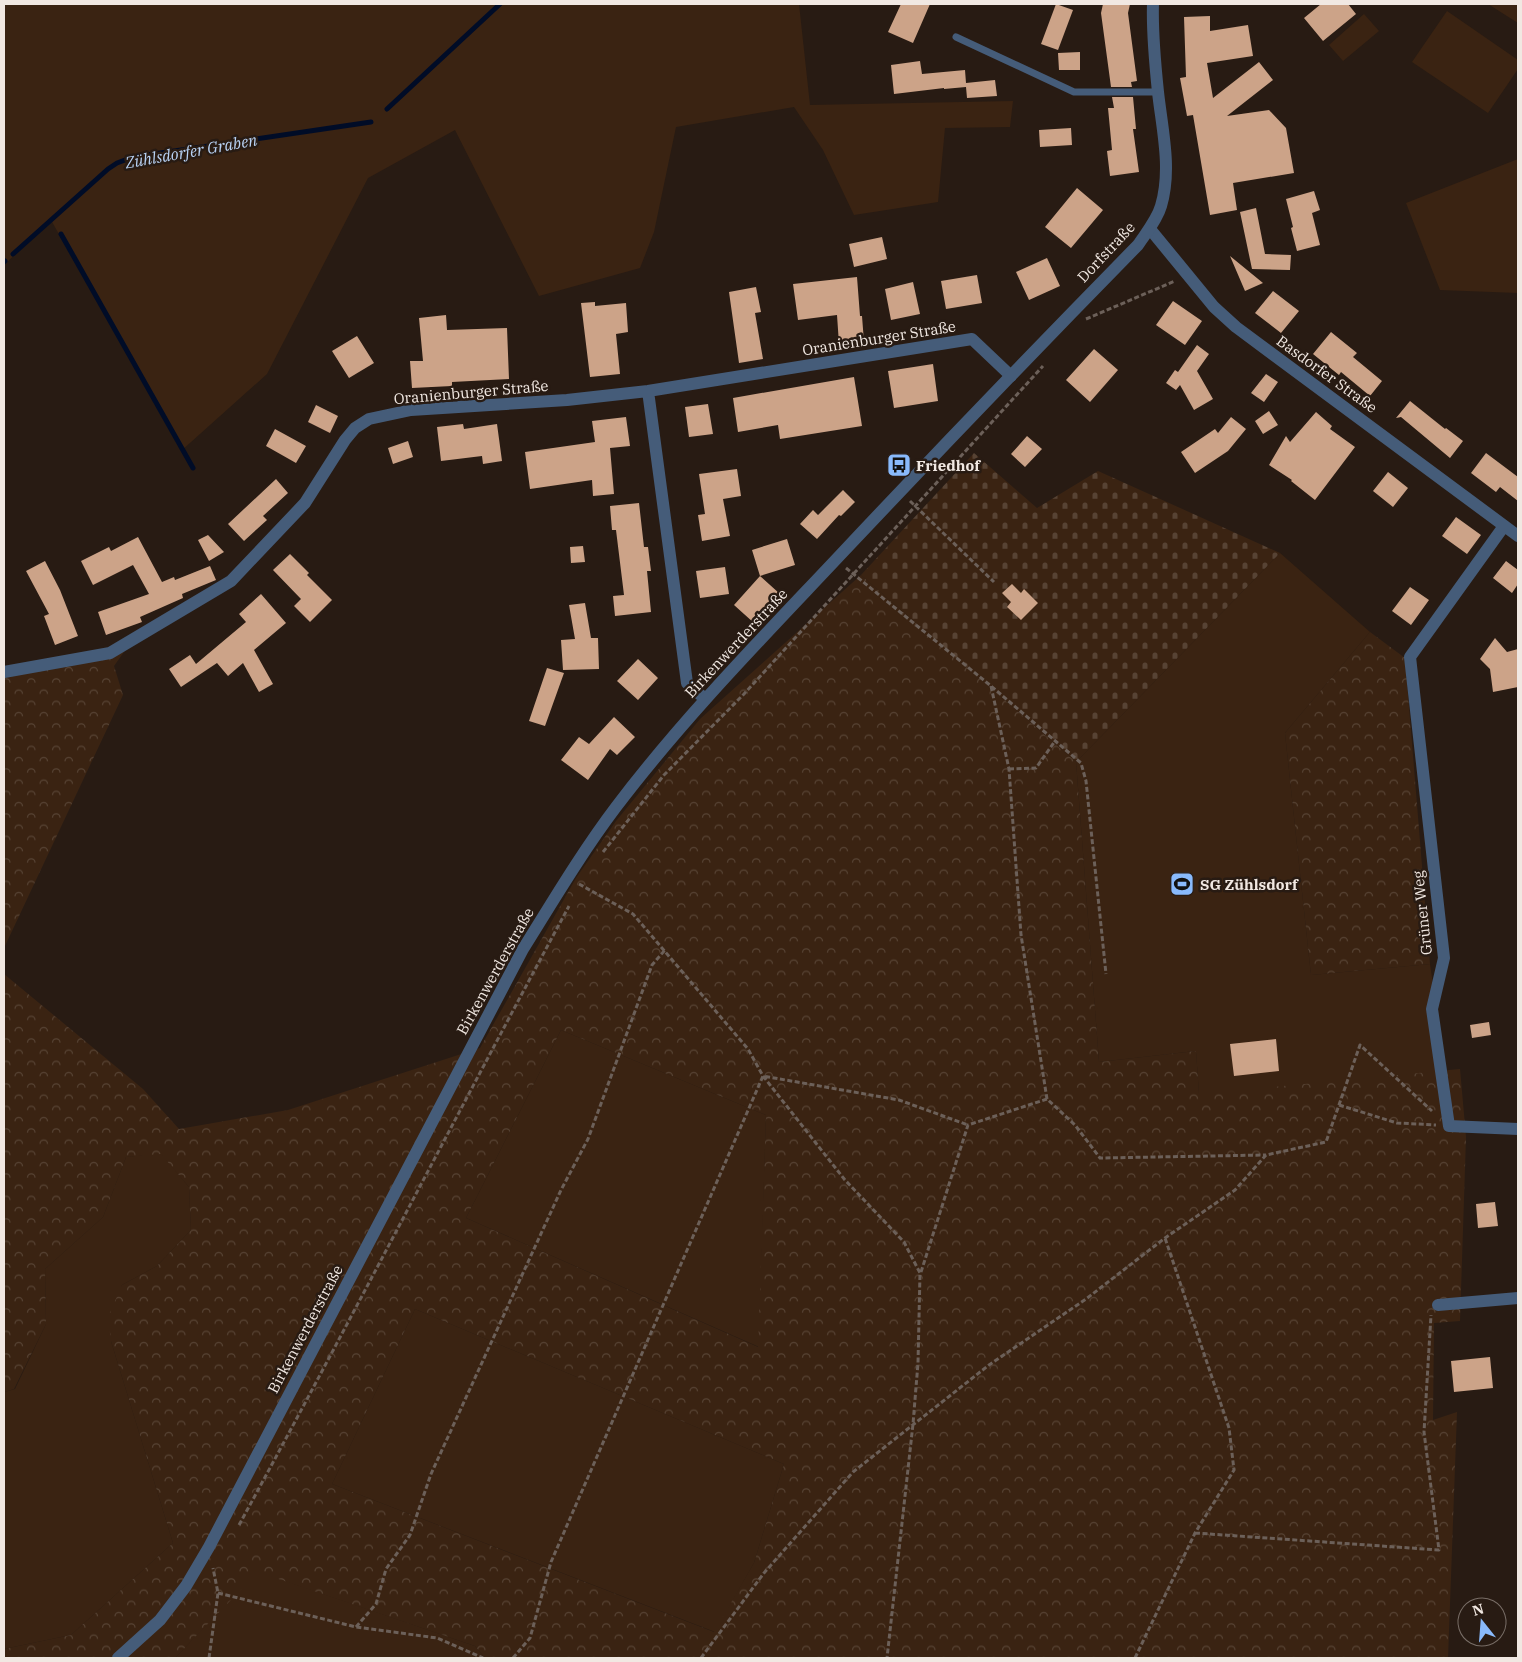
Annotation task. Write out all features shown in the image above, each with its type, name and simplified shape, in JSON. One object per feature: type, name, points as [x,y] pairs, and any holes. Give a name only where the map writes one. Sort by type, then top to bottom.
[{"type":"street","name":"Dorfstraße","points":[[1011,376],[1138,245],[1161,207],[1165,184],[1166,154],[1154,54],[1154,4]]},
{"type":"street","name":"Basdorfer Straße","points":[[1150,228],[1214,307],[1236,327],[1518,536]]},
{"type":"street","name":"Oranienburger Straße","points":[[4,672],[110,653],[231,581],[306,502],[345,440],[355,428],[369,419],[411,410],[567,400],[648,391],[972,339],[1011,376]]},
{"type":"street","name":"Birkenwerderstraße","points":[[118,1658],[160,1620],[186,1586],[209,1547],[523,949],[567,878],[615,808],[669,740],[705,699],[1011,376]]},
{"type":"street","points":[[648,391],[687,683],[705,699]]},
{"type":"street","name":"Grüner Weg","points":[[1449,1126],[1432,1009],[1444,958],[1410,657],[1504,526]]},
{"type":"street","points":[[1449,1126],[1518,1129]]},
{"type":"street","points":[[1438,1305],[1518,1298]]},
{"type":"lane","points":[[956,37],[1074,92],[1158,92]]},
{"type":"path","points":[[1084,320],[1188,275]]},
{"type":"path","points":[[602,854],[664,775],[744,694],[1045,363]]},
{"type":"path","points":[[900,492],[994,582]]},
{"type":"path","points":[[836,560],[991,686],[1080,763],[1086,781],[1106,974]]},
{"type":"path","points":[[991,686],[1009,769],[1021,935],[1046,1100],[1075,1125],[1100,1158],[1266,1155],[1326,1142],[1360,1045],[1449,1126]]},
{"type":"path","points":[[1009,769],[1036,768],[1055,741]]},
{"type":"path","points":[[576,893],[586,877]]},
{"type":"path","points":[[567,878],[634,914],[748,1049],[763,1076],[845,1180],[904,1242],[920,1273]]},
{"type":"path","points":[[237,1528],[335,1348],[429,1167],[571,902]]},
{"type":"path","points":[[356,1627],[376,1604],[386,1570],[410,1535],[431,1474],[561,1190],[588,1139],[652,965],[665,950]]},
{"type":"path","points":[[763,1076],[899,1100],[968,1125],[1046,1100]]},
{"type":"path","points":[[513,1658],[530,1638],[551,1562],[763,1076]]},
{"type":"path","points":[[1339,1105],[1397,1123],[1449,1126]]},
{"type":"path","points":[[887,1658],[893,1618],[913,1424],[918,1363],[920,1273],[968,1125]]},
{"type":"path","points":[[700,1658],[764,1573],[853,1472],[989,1364],[1086,1299],[1165,1238],[1235,1190],[1266,1155]]},
{"type":"path","points":[[1135,1658],[1195,1533],[1234,1470],[1229,1428],[1165,1238]]},
{"type":"path","points":[[1195,1533],[1439,1550],[1424,1432],[1431,1312],[1438,1305]]},
{"type":"path","points":[[209,1547],[218,1593],[209,1658]]},
{"type":"path","points":[[208,1579],[219,1562]]},
{"type":"path","points":[[218,1593],[356,1627],[437,1638],[483,1658]]},
{"type":"green space","points":[[4,4],[799,4],[810,105],[1013,101],[1010,127],[945,128],[938,202],[854,215],[823,150],[794,107],[676,127],[654,232],[640,268],[539,296],[455,130],[368,178],[267,374],[181,451],[51,220],[4,265]]},
{"type":"green space","points":[[1488,4],[1518,4],[1518,23]]},
{"type":"green space","points":[[1447,11],[1518,60],[1518,69],[1488,113],[1412,62]]},
{"type":"green space","points":[[1364,14],[1379,31],[1343,61],[1329,45]]},
{"type":"green space","points":[[1518,159],[1518,293],[1440,290],[1406,203]]},
{"type":"green space","points":[[974,453],[1037,508],[1098,471],[1280,553],[1076,762],[861,575]]},
{"type":"green space","points":[[1280,553],[1370,632],[1285,733],[1311,975],[1430,964],[1446,1071],[1199,1095],[1196,1051],[1099,1062],[1076,762]]},
{"type":"green space","points":[[861,575],[1076,762],[1099,1062],[1196,1051],[1199,1094],[1460,1069],[1466,1137],[1460,1321],[1434,1323],[1433,1420],[1457,1412],[1448,1658],[485,1658],[475,1646],[258,1572],[175,1658],[4,1658],[4,1649],[71,1635],[173,1543],[111,1341],[108,1317],[122,1285],[157,1266],[191,1230],[189,1187],[161,1154],[126,1157],[103,1217],[45,1269],[46,1324],[14,1389],[4,1392],[4,974],[143,1089],[179,1129],[288,1110],[480,1048],[576,878],[616,821],[700,719]],"holes":[[[561,1030],[766,1115],[758,1347],[466,1218]],[[415,1309],[784,1464],[754,1563],[714,1632],[332,1484]]]},
{"type":"green space","points":[[1370,632],[1405,658],[1430,964],[1311,975],[1285,733]]},
{"type":"green space","points":[[126,649],[114,666],[123,695],[4,948],[4,668]]},
{"type":"green space","points":[[561,1030],[766,1115],[759,1347],[466,1218]]},
{"type":"green space","points":[[161,1153],[189,1187],[191,1230],[157,1266],[122,1285],[111,1341],[173,1543],[71,1635],[4,1649],[4,1392],[15,1389],[46,1324],[45,1269],[103,1217],[126,1157]]},
{"type":"green space","points":[[415,1309],[784,1464],[754,1563],[715,1632],[332,1484]]},
{"type":"green space","points":[[257,1571],[475,1646],[485,1658],[175,1658]]},
{"type":"building","points":[[901,4],[930,4],[913,43],[888,32]]},
{"type":"building","points":[[1056,4],[1073,10],[1058,50],[1041,44]]},
{"type":"building","points":[[1103,4],[1130,4],[1128,13],[1137,81],[1131,82],[1132,87],[1111,87],[1101,13]]},
{"type":"building","points":[[1321,4],[1348,4],[1356,14],[1323,41],[1304,18]]},
{"type":"building","points":[[1210,16],[1210,31],[1248,25],[1253,56],[1207,63],[1213,98],[1259,62],[1273,80],[1227,116],[1269,110],[1286,128],[1294,173],[1233,183],[1237,210],[1210,215],[1193,115],[1187,116],[1180,78],[1186,77],[1184,17]]},
{"type":"building","points":[[1080,52],[1080,70],[1059,70],[1058,53]]},
{"type":"building","points":[[920,61],[922,74],[965,70],[966,83],[995,80],[997,96],[967,98],[966,87],[894,94],[891,65]]},
{"type":"building","points":[[1112,97],[1133,97],[1136,129],[1133,129],[1139,172],[1110,176],[1107,151],[1112,150],[1108,108],[1114,108]]},
{"type":"building","points":[[1071,128],[1072,145],[1040,147],[1039,130]]},
{"type":"building","points":[[1077,188],[1103,210],[1071,248],[1045,227]]},
{"type":"building","points":[[1314,191],[1320,210],[1312,213],[1320,245],[1297,251],[1286,199]]},
{"type":"building","points":[[1256,208],[1265,254],[1291,255],[1290,270],[1252,269],[1240,212]]},
{"type":"building","points":[[882,237],[887,259],[854,267],[849,244]]},
{"type":"building","points":[[1230,256],[1263,283],[1245,291]]},
{"type":"building","points":[[1047,258],[1060,286],[1029,300],[1016,272]]},
{"type":"building","points":[[977,275],[982,303],[946,309],[941,281]]},
{"type":"building","points":[[857,277],[864,342],[839,344],[837,315],[798,320],[793,284]]},
{"type":"building","points":[[913,282],[920,314],[891,320],[885,289]]},
{"type":"building","points":[[756,287],[761,312],[755,313],[763,359],[739,363],[729,292]]},
{"type":"building","points":[[1273,291],[1299,311],[1281,333],[1255,313]]},
{"type":"building","points":[[1173,301],[1202,321],[1185,345],[1156,325]]},
{"type":"building","points":[[595,302],[595,306],[626,303],[628,332],[616,334],[620,374],[590,377],[581,303]]},
{"type":"building","points":[[446,315],[447,330],[507,328],[509,379],[452,382],[452,386],[412,388],[410,361],[423,361],[419,318]]},
{"type":"building","points":[[1331,332],[1357,353],[1353,357],[1382,381],[1370,396],[1341,372],[1339,375],[1313,354]]},
{"type":"building","points":[[357,336],[374,363],[349,378],[332,351]]},
{"type":"building","points":[[1197,345],[1209,354],[1197,371],[1213,399],[1194,410],[1180,385],[1176,390],[1166,383],[1175,370],[1178,372]]},
{"type":"building","points":[[1094,349],[1118,370],[1090,402],[1066,380]]},
{"type":"building","points":[[933,364],[938,401],[894,408],[888,371]]},
{"type":"building","points":[[1266,374],[1278,382],[1264,402],[1251,393]]},
{"type":"building","points":[[854,377],[862,426],[780,439],[778,425],[738,432],[733,398]]},
{"type":"building","points":[[1410,401],[1463,441],[1450,458],[1401,417],[1396,418]]},
{"type":"building","points":[[708,404],[713,434],[689,437],[685,407]]},
{"type":"building","points":[[316,405],[338,416],[330,433],[308,422]]},
{"type":"building","points":[[1269,411],[1278,425],[1263,434],[1255,421]]},
{"type":"building","points":[[1316,412],[1332,426],[1330,429],[1355,447],[1315,500],[1292,480],[1269,465],[1286,436],[1290,442]]},
{"type":"building","points":[[626,417],[630,446],[610,448],[614,494],[593,496],[592,480],[530,489],[525,452],[595,442],[592,421]]},
{"type":"building","points":[[1231,417],[1246,429],[1228,451],[1195,473],[1181,452],[1215,429],[1218,433]]},
{"type":"building","points":[[463,424],[464,429],[497,424],[502,461],[483,464],[482,456],[441,461],[437,427]]},
{"type":"building","points":[[275,429],[306,446],[296,463],[266,446]]},
{"type":"building","points":[[1027,436],[1042,449],[1025,467],[1011,454]]},
{"type":"building","points":[[408,441],[413,457],[393,464],[388,448]]},
{"type":"building","points":[[1486,453],[1518,477],[1518,501],[1500,487],[1496,492],[1471,473]]},
{"type":"building","points":[[737,469],[741,496],[723,499],[730,536],[702,541],[698,515],[705,514],[699,474]]},
{"type":"building","points":[[1388,472],[1408,488],[1393,507],[1373,491]]},
{"type":"building","points":[[276,479],[288,493],[263,516],[267,520],[244,541],[228,524]]},
{"type":"building","points":[[843,490],[855,502],[841,516],[839,515],[817,539],[800,524],[813,510],[818,515]]},
{"type":"building","points":[[639,503],[644,547],[648,547],[651,571],[647,571],[651,612],[615,616],[613,596],[624,595],[616,530],[612,530],[610,506]]},
{"type":"building","points":[[1456,517],[1481,535],[1467,554],[1442,536]]},
{"type":"building","points":[[208,535],[224,552],[209,561],[198,540]]},
{"type":"building","points":[[138,537],[162,582],[174,577],[175,580],[210,566],[216,580],[182,594],[183,598],[140,617],[142,622],[106,635],[98,612],[149,594],[133,565],[93,585],[81,561],[109,547],[111,551]]},
{"type":"building","points":[[787,539],[795,565],[760,576],[752,550]]},
{"type":"building","points":[[583,546],[585,562],[571,563],[570,547]]},
{"type":"building","points":[[290,554],[309,573],[307,575],[332,600],[310,622],[294,606],[301,599],[273,570]]},
{"type":"building","points":[[45,561],[60,590],[78,636],[55,645],[44,616],[49,614],[26,571]]},
{"type":"building","points":[[1506,561],[1518,570],[1518,584],[1512,593],[1493,578]]},
{"type":"building","points":[[725,567],[729,594],[700,598],[696,571]]},
{"type":"building","points":[[760,576],[780,594],[754,623],[734,605]]},
{"type":"building","points":[[1012,584],[1021,593],[1024,589],[1038,603],[1021,620],[1007,607],[1011,602],[1002,593]]},
{"type":"building","points":[[1410,587],[1429,600],[1411,625],[1392,611]]},
{"type":"building","points":[[261,594],[286,623],[254,650],[273,684],[259,692],[243,663],[228,676],[217,663],[181,687],[169,669],[190,655],[196,664],[246,622],[239,614]]},
{"type":"building","points":[[585,603],[591,638],[598,638],[599,669],[563,670],[561,640],[575,639],[569,605]]},
{"type":"building","points":[[1495,638],[1507,652],[1518,649],[1518,687],[1493,692],[1490,669],[1480,659]]},
{"type":"building","points":[[638,659],[658,678],[638,700],[617,681]]},
{"type":"building","points":[[547,668],[564,673],[545,726],[529,721]]},
{"type":"building","points":[[614,717],[635,737],[617,755],[610,749],[588,780],[561,760],[579,737],[589,744]]},
{"type":"building","points":[[1489,1022],[1491,1035],[1472,1038],[1470,1025]]},
{"type":"building","points":[[1276,1039],[1279,1071],[1234,1076],[1230,1044]]},
{"type":"building","points":[[1495,1202],[1498,1226],[1478,1228],[1476,1204]]},
{"type":"building","points":[[1490,1357],[1493,1388],[1454,1392],[1451,1361]]},
{"type":"waterway","name":"Zühlsdorfer Graben","points":[[387,109],[500,4]]},
{"type":"waterway","name":"Zühlsdorfer Graben","points":[[13,254],[108,169],[117,163],[133,157],[371,122]]},
{"type":"waterway","points":[[61,234],[193,468]]},
{"type":"place","name":"Friedhof","points":[[899,465]]},
{"type":"place","name":"SG Zühlsdorf","points":[[1182,884]]}]
